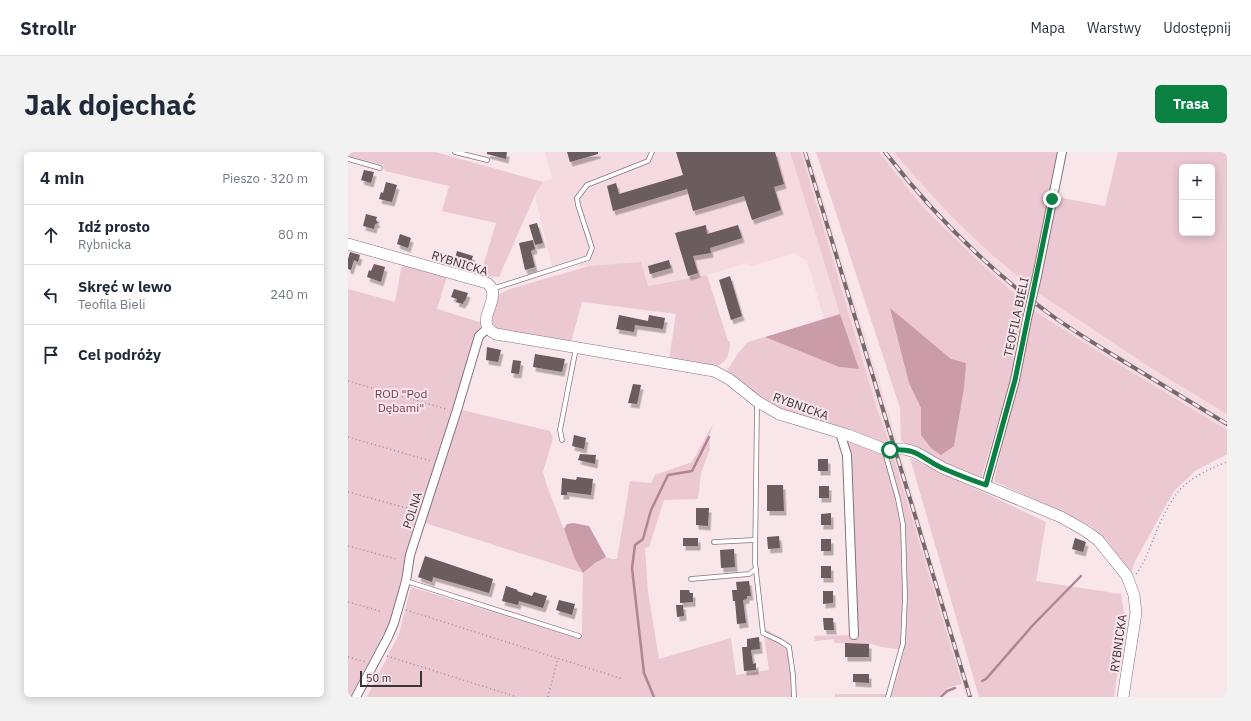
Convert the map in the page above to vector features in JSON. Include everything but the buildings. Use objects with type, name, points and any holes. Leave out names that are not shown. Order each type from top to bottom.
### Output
[{"type":"street","name":"TEOFILA BIELI","points":[[986,485],[1015,380],[1062,152]]},
{"type":"street","name":"RYBNICKA","points":[[348,244],[489,284],[492,289],[493,297],[486,320],[488,328],[492,333],[500,336],[576,347],[714,371],[729,379],[758,402],[783,415],[884,449],[910,450],[943,468],[1061,517],[1084,530],[1098,540],[1110,554],[1129,580],[1134,595],[1136,613],[1123,697]]},
{"type":"street","name":"POLNA","points":[[356,697],[391,629],[406,581],[410,555],[457,410],[479,336],[488,328]]},
{"type":"street","points":[[840,433],[847,455],[854,634]]},
{"type":"lane","points":[[455,152],[487,160]]},
{"type":"lane","points":[[492,289],[588,258],[592,248],[577,198],[587,185],[648,161],[652,152]]},
{"type":"lane","points":[[348,159],[380,168]]},
{"type":"lane","points":[[562,440],[560,430],[576,347]]},
{"type":"lane","points":[[758,402],[755,540],[756,569],[763,633],[789,647],[794,697]]},
{"type":"lane","points":[[884,449],[898,500],[903,525],[905,582],[903,643],[888,697]]},
{"type":"lane","points":[[714,542],[755,540]]},
{"type":"lane","points":[[691,579],[749,574],[756,569]]},
{"type":"lane","points":[[406,581],[578,636]]},
{"type":"path","points":[[348,381],[446,409]]},
{"type":"path","points":[[348,437],[431,461]]},
{"type":"path","points":[[1129,580],[1137,573],[1147,557],[1161,522],[1177,493],[1193,479],[1212,468],[1227,462]]},
{"type":"path","points":[[348,492],[414,510]]},
{"type":"path","points":[[348,546],[396,559]]},
{"type":"path","points":[[348,602],[380,611]]},
{"type":"path","points":[[398,608],[623,679]]},
{"type":"path","points":[[379,654],[518,697]]},
{"type":"path","points":[[348,657],[373,664]]},
{"type":"path","points":[[548,697],[558,658]]},
{"type":"shaded area","points":[[545,152],[790,152],[840,314],[824,319],[807,261],[794,253],[752,266],[746,263],[707,275],[648,286],[641,262],[600,266],[552,266],[535,195],[543,182],[552,178]]},
{"type":"shaded area","points":[[801,152],[809,152],[879,379],[973,697],[966,697],[893,455],[877,409]]},
{"type":"shaded area","points":[[879,152],[894,152],[932,195],[1004,266],[1030,286],[1026,304],[976,259],[921,205]]},
{"type":"shaded area","points":[[1038,293],[1151,368],[1227,414],[1227,430],[1034,311]]},
{"type":"shaded area","points":[[890,308],[951,359],[966,363],[964,388],[954,446],[941,455],[931,448],[921,435],[921,408],[909,383]]},
{"type":"shaded area","points":[[840,314],[859,369],[839,367],[765,337]]},
{"type":"shaded area","points":[[573,523],[589,526],[606,557],[595,563],[583,573],[575,559],[564,529],[567,524]]},
{"type":"green space","points":[[348,152],[435,152],[543,182],[535,195],[499,277],[480,276],[496,223],[442,211],[449,186],[385,171],[383,165],[348,156]]},
{"type":"green space","points":[[790,152],[801,152],[877,409],[890,445],[775,408],[726,372],[739,352],[748,342],[765,337],[839,367],[858,369]]},
{"type":"green space","points":[[816,152],[879,152],[921,205],[976,259],[1026,304],[1013,371],[981,479],[946,464],[901,441],[900,408]]},
{"type":"green space","points":[[894,152],[1057,152],[1030,286],[976,240]]},
{"type":"green space","points":[[1118,152],[1227,152],[1227,414],[1151,368],[1038,293],[1057,197],[1105,206]]},
{"type":"green space","points":[[641,262],[648,286],[707,275],[728,341],[730,341],[728,354],[725,361],[714,367],[669,360],[676,314],[582,302],[571,342],[492,329],[489,316],[495,302],[500,294],[510,289],[589,266]]},
{"type":"green space","name":"ROD \"Pod Dębami\"","points":[[402,264],[447,276],[437,309],[482,323],[416,526],[387,629],[350,697],[348,697],[348,289],[395,302]]},
{"type":"green space","points":[[1034,311],[1227,430],[1227,454],[1195,471],[1174,491],[1135,561],[1131,575],[1108,542],[1092,527],[994,481]]},
{"type":"green space","points":[[462,410],[550,431],[553,438],[543,472],[575,558],[583,573],[425,523]]},
{"type":"green space","points":[[713,424],[709,437],[710,449],[701,473],[698,499],[664,500],[649,547],[645,548],[648,592],[659,659],[731,638],[736,675],[769,670],[764,636],[765,629],[790,643],[795,697],[367,697],[399,634],[411,587],[581,639],[583,573],[595,563],[606,557],[617,559],[630,481],[651,483],[655,475],[692,462]]},
{"type":"green space","points":[[844,439],[893,455],[962,684],[947,688],[939,697],[835,697],[835,694],[892,694],[904,650],[881,647],[872,644],[834,643],[834,639],[815,641],[814,636],[854,635]]},
{"type":"green space","points":[[910,458],[1046,522],[1036,581],[1121,594],[1125,619],[1114,697],[979,697]]},
{"type":"waterway","points":[[654,697],[644,673],[632,568],[635,545],[643,539],[651,510],[668,475],[692,471],[709,437]]},
{"type":"waterway","points":[[982,681],[986,679],[1033,625],[1081,576]]},
{"type":"waterway","points":[[941,697],[947,691],[955,688]]},
{"type":"railway","points":[[805,152],[970,697]]},
{"type":"railway","points":[[885,152],[922,197],[962,239],[1005,279],[1051,315],[1079,334],[1227,424]]},
{"type":"route","points":[[890,450],[910,450],[938,466],[986,485],[1015,380],[1052,199]]}]
